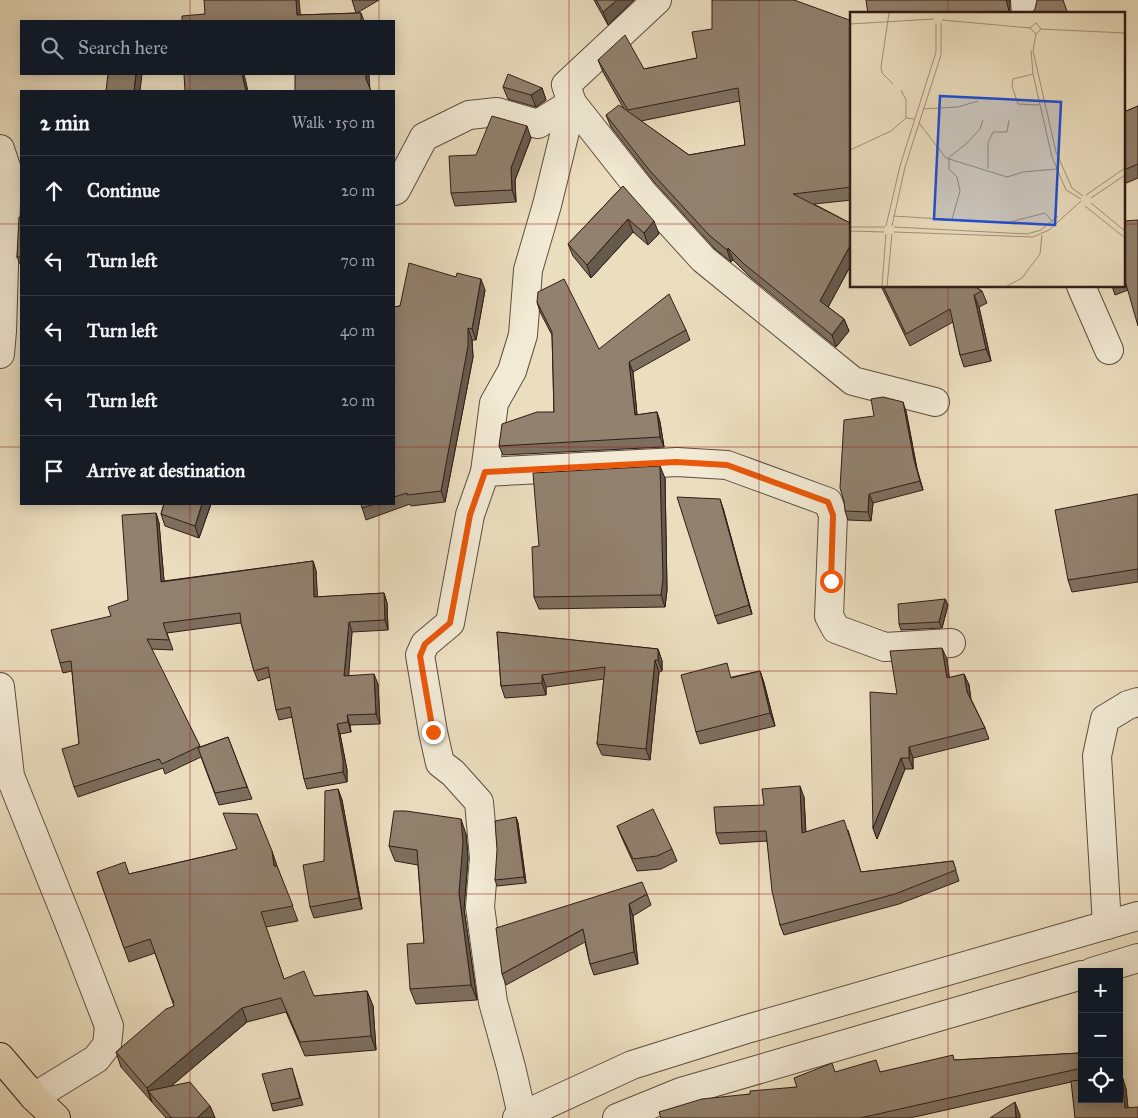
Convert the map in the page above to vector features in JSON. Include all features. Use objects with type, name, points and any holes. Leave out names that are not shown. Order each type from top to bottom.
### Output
[{"type":"main road","points":[[0,1057],[34,1097],[56,1118]]},
{"type":"street","points":[[657,0],[566,85],[572,103],[643,193],[702,259],[853,381],[935,402]]},
{"type":"street","points":[[395,190],[424,137],[469,115],[497,112],[538,124],[572,103]]},
{"type":"street","points":[[572,103],[547,205],[528,270],[522,334],[512,371],[494,402],[485,472],[470,515],[450,623],[425,644],[420,656],[440,763],[453,773],[479,802],[484,858],[480,907],[493,1002],[511,1067],[519,1117],[632,1065],[747,1029],[1138,916]]},
{"type":"street","points":[[0,354],[9,164]]},
{"type":"street","points":[[1082,288],[1109,350]]},
{"type":"street","points":[[485,472],[676,462],[727,465],[828,502],[833,515],[829,616],[836,629],[885,647],[951,643]]},
{"type":"street","points":[[0,687],[10,776],[109,1026],[107,1045],[96,1059],[34,1097]]},
{"type":"street","points":[[1107,925],[1097,756],[1105,719],[1128,705],[1138,702]]},
{"type":"street","points":[[1105,968],[1138,958]]},
{"type":"street","points":[[617,1118],[681,1092],[1078,976]]},
{"type":"building","points":[[204,0],[296,0],[297,15],[361,13],[361,20],[182,20],[182,16],[205,14]]},
{"type":"building","points":[[596,0],[617,0],[603,12]]},
{"type":"building","points":[[712,0],[794,0],[850,20],[850,187],[793,194],[850,223],[850,246],[820,301],[844,319],[832,335],[744,264],[728,248],[727,250],[709,235],[650,171],[606,115],[619,105],[689,155],[745,145],[738,88],[628,110],[598,60],[625,35],[644,69],[697,58],[692,32],[712,29]]},
{"type":"building","points":[[866,0],[1006,0],[1010,12],[868,12]]},
{"type":"building","points":[[1037,0],[1063,0],[1067,12],[1033,12]]},
{"type":"building","points":[[508,74],[542,88],[531,95],[503,87]]},
{"type":"building","points":[[108,75],[136,75],[134,90],[106,90]]},
{"type":"building","points":[[184,75],[242,75],[246,90],[185,90]]},
{"type":"building","points":[[295,75],[366,75],[371,90],[295,90]]},
{"type":"building","points":[[1138,106],[1138,164],[1126,169],[1126,111]]},
{"type":"building","points":[[492,116],[527,126],[511,168],[512,190],[451,193],[449,156],[476,155]]},
{"type":"building","points":[[623,186],[654,221],[644,233],[628,219],[587,265],[568,244]]},
{"type":"building","points":[[19,217],[20,217],[20,257],[17,257]]},
{"type":"building","points":[[1138,220],[1138,326],[1126,284],[1126,221]]},
{"type":"building","points":[[409,263],[456,277],[457,273],[481,279],[472,329],[468,328],[468,346],[441,491],[407,495],[407,493],[395,497],[395,307],[400,306]]},
{"type":"building","points":[[564,279],[599,349],[669,294],[686,330],[629,362],[635,415],[657,412],[660,437],[499,446],[502,424],[537,412],[554,412],[552,332],[537,302],[538,292]]},
{"type":"building","points":[[884,288],[977,288],[982,291],[974,295],[986,349],[960,355],[950,309],[906,334]]},
{"type":"building","points":[[883,397],[903,402],[920,481],[869,494],[868,512],[845,511],[840,488],[844,420],[874,416],[871,399]]},
{"type":"building","points":[[660,466],[663,579],[661,595],[534,597],[532,547],[539,546],[533,473]]},
{"type":"building","points":[[1138,494],[1138,569],[1068,580],[1055,510]]},
{"type":"building","points":[[677,497],[720,499],[749,605],[715,616]]},
{"type":"building","points":[[164,505],[202,505],[195,526],[161,514]]},
{"type":"building","points":[[361,505],[372,505],[362,508]]},
{"type":"building","points":[[156,513],[161,582],[313,561],[314,597],[384,593],[385,620],[349,622],[344,676],[374,674],[376,714],[347,715],[348,722],[337,724],[343,772],[304,779],[290,707],[276,710],[268,667],[254,671],[240,613],[163,623],[169,640],[147,639],[200,746],[162,764],[159,759],[74,787],[62,749],[79,744],[71,661],[60,663],[51,630],[111,616],[108,607],[128,600],[122,515]]},
{"type":"building","points":[[945,599],[939,622],[899,624],[898,604]]},
{"type":"building","points":[[497,632],[658,649],[658,660],[655,660],[646,749],[597,744],[605,667],[542,675],[542,683],[501,686]]},
{"type":"building","points":[[942,648],[947,678],[964,674],[967,692],[985,728],[909,747],[909,758],[901,758],[873,828],[870,692],[897,694],[890,651]]},
{"type":"building","points":[[727,663],[731,678],[760,671],[770,713],[696,732],[681,675]]},
{"type":"building","points":[[228,737],[247,787],[215,793],[198,748]]},
{"type":"building","points":[[800,786],[802,833],[844,820],[861,872],[953,861],[956,870],[895,894],[780,925],[772,891],[766,831],[716,833],[714,807],[764,805],[762,789]]},
{"type":"building","points":[[338,789],[359,898],[310,907],[303,865],[324,861],[325,791]]},
{"type":"building","points":[[653,809],[672,849],[657,856],[633,859],[617,826]]},
{"type":"building","points":[[394,811],[461,819],[463,842],[459,893],[471,985],[410,989],[407,944],[424,943],[417,850],[389,846]]},
{"type":"building","points":[[223,813],[257,814],[272,851],[274,866],[277,866],[293,906],[261,912],[284,979],[304,971],[314,996],[367,991],[371,1036],[300,1042],[281,998],[242,1008],[147,1088],[116,1052],[166,1009],[174,1006],[174,1002],[150,939],[124,948],[97,872],[125,862],[129,874],[237,849]]},
{"type":"building","points":[[516,817],[524,877],[495,880],[497,850],[495,821]]},
{"type":"building","points":[[642,882],[647,894],[629,904],[634,952],[590,964],[583,929],[502,974],[496,928]]},
{"type":"building","points":[[1078,1053],[1078,1069],[860,1118],[661,1118],[659,1112],[702,1099],[750,1094],[750,1091],[797,1087],[794,1078],[832,1063],[835,1072],[876,1060],[880,1072],[953,1055],[954,1060]]},
{"type":"building","points":[[292,1068],[300,1098],[271,1104],[262,1074]]},
{"type":"building","points":[[1078,1080],[1078,1103],[1123,1103],[1123,1087],[1125,1108],[1138,1107],[1138,1118],[1075,1118],[1071,1081]]},
{"type":"building","points":[[190,1082],[210,1106],[197,1118],[172,1118],[148,1091]]},
{"type":"building","points":[[1015,1102],[1016,1118],[990,1118]]},
{"type":"route","points":[[433,732],[420,656],[425,644],[450,623],[470,515],[485,472],[676,462],[727,465],[828,502],[833,515],[831,581]]}]
